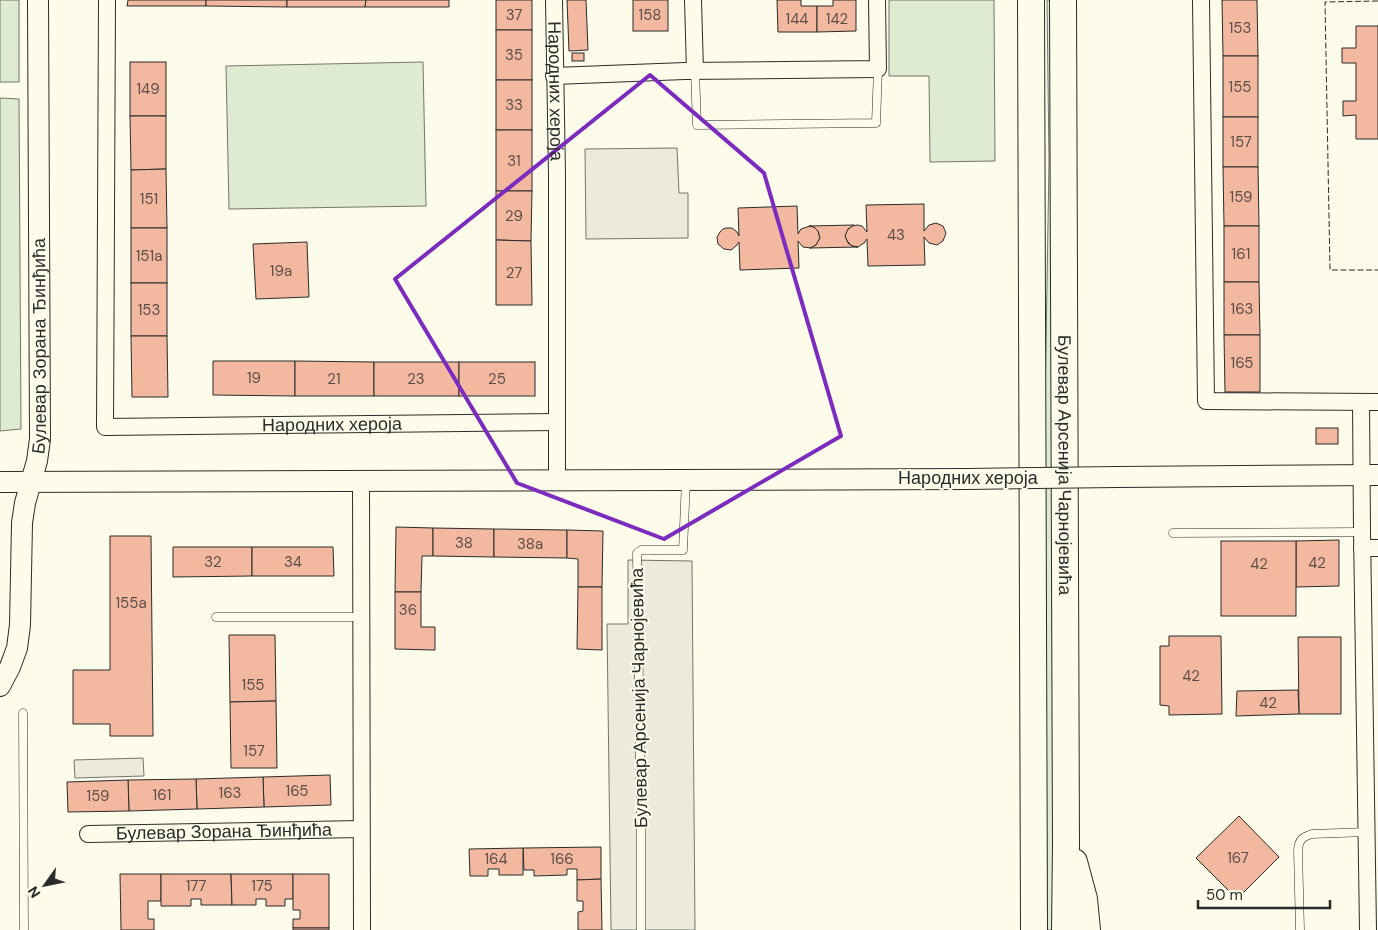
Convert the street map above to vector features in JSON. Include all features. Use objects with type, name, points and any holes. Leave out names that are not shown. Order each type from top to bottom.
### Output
[{"type":"highway","name":"Булевар Арсенија Чарнојевића","points":[[1031,0],[1034,930]]},
{"type":"highway","name":"Булевар Арсенија Чарнојевића","points":[[1063,0],[1065,930]]},
{"type":"highway","points":[[1016,930],[1022,871],[1028,852],[1035,840]]},
{"type":"highway","points":[[1066,846],[1078,874],[1084,899],[1087,930]]},
{"type":"street","name":"Булевар Зорана Ђинђића","points":[[0,686],[17,648],[20,625],[22,523],[40,439],[38,0]]},
{"type":"street","name":"Народних хероја","points":[[107,0],[106,427],[557,422]]},
{"type":"street","name":"Народних хероја","points":[[554,0],[557,175],[557,480]]},
{"type":"street","points":[[693,0],[695,71]]},
{"type":"street","points":[[554,76],[695,71],[878,69],[877,0]]},
{"type":"street","points":[[1201,0],[1206,401],[1378,402]]},
{"type":"street","points":[[1361,402],[1370,475],[1367,542],[1368,930]]},
{"type":"street","name":"Народних хероја","points":[[0,482],[968,479],[1370,475]]},
{"type":"street","points":[[361,481],[362,930]]},
{"type":"street","name":"Булевар Зорана Ђинђића","points":[[88,834],[361,829]]},
{"type":"lane","points":[[695,71],[697,125],[876,122],[878,69]]},
{"type":"lane","name":"Булевар Арсенија Чарнојевића","points":[[641,930],[637,553],[641,550],[683,550],[686,480]]},
{"type":"lane","points":[[1173,533],[1367,542]]},
{"type":"lane","points":[[216,617],[361,617]]},
{"type":"lane","points":[[23,714],[24,930]]},
{"type":"lane","points":[[1300,930],[1298,850],[1301,839],[1312,834],[1367,832]]},
{"type":"highlighted area","points":[[650,75],[764,173],[841,436],[664,539],[517,483],[395,279]]},
{"type":"green space","points":[[0,0],[19,0],[19,82],[0,82]]},
{"type":"green space","points":[[889,0],[994,0],[995,161],[930,162],[929,76],[889,76]]},
{"type":"green space","points":[[1047,0],[1060,0],[1058,930],[1047,930],[1045,408],[1049,162]]},
{"type":"green space","points":[[423,62],[426,206],[229,209],[226,66]]},
{"type":"green space","points":[[0,98],[19,99],[21,429],[0,431]]},
{"type":"shaded area","points":[[677,148],[679,193],[688,193],[688,238],[586,239],[585,149]]},
{"type":"shaded area","points":[[628,560],[692,561],[695,930],[611,930],[607,624],[628,624]]},
{"type":"shaded area","points":[[143,758],[144,776],[75,778],[74,760]]},
{"type":"building","points":[[128,0],[206,0],[206,6],[127,6]]},
{"type":"building","points":[[206,0],[287,0],[287,7],[206,6]]},
{"type":"building","points":[[287,0],[366,0],[365,7],[287,7]]},
{"type":"building","points":[[366,0],[449,0],[449,7],[365,7]]},
{"type":"building","points":[[496,0],[532,0],[532,30],[496,30]]},
{"type":"building","points":[[567,0],[586,0],[588,50],[569,51]]},
{"type":"building","points":[[633,0],[668,0],[668,31],[633,31]]},
{"type":"building","points":[[777,0],[801,0],[801,6],[817,6],[817,32],[778,32]]},
{"type":"building","points":[[833,0],[856,0],[856,31],[817,32],[817,6],[833,6]]},
{"type":"building","points":[[1222,0],[1257,0],[1258,56],[1223,56]]},
{"type":"building","points":[[1356,26],[1378,26],[1378,139],[1356,139],[1356,115],[1343,116],[1343,101],[1356,101],[1356,63],[1342,63],[1342,48],[1356,48]]},
{"type":"building","points":[[496,30],[532,30],[532,80],[496,80]]},
{"type":"building","points":[[572,53],[584,53],[584,61],[572,61]]},
{"type":"building","points":[[1223,56],[1258,56],[1258,117],[1223,117]]},
{"type":"building","points":[[130,62],[166,62],[166,116],[130,116]]},
{"type":"building","points":[[496,80],[532,80],[532,130],[496,130]]},
{"type":"building","points":[[130,116],[166,116],[166,169],[131,170]]},
{"type":"building","points":[[1223,117],[1258,117],[1258,167],[1223,167]]},
{"type":"building","points":[[496,130],[532,130],[532,191],[496,191]]},
{"type":"building","points":[[1223,167],[1258,167],[1259,226],[1224,226]]},
{"type":"building","points":[[166,169],[167,228],[131,228],[131,170]]},
{"type":"building","points":[[496,191],[532,191],[531,241],[496,240]]},
{"type":"building","points":[[924,204],[924,231],[929,225],[936,223],[943,226],[946,233],[943,241],[937,245],[929,243],[924,237],[925,265],[868,266],[867,239],[858,247],[852,246],[847,241],[846,231],[852,226],[862,226],[867,232],[866,205]]},
{"type":"building","points":[[797,206],[798,234],[801,229],[810,226],[818,231],[820,238],[816,245],[811,248],[803,247],[798,241],[799,268],[740,270],[739,242],[731,250],[724,249],[718,244],[717,237],[723,229],[732,228],[739,236],[738,208]]},
{"type":"building","points":[[854,225],[848,229],[845,236],[848,243],[858,247],[810,248],[816,245],[820,238],[818,231],[814,227],[809,226]]},
{"type":"building","points":[[1224,226],[1259,226],[1259,282],[1224,282]]},
{"type":"building","points":[[131,228],[167,228],[167,283],[131,283]]},
{"type":"building","points":[[496,240],[531,241],[532,305],[496,305]]},
{"type":"building","points":[[307,242],[309,297],[256,299],[253,244]]},
{"type":"building","points":[[1224,282],[1259,282],[1260,335],[1224,335]]},
{"type":"building","points":[[131,283],[167,283],[167,336],[131,336]]},
{"type":"building","points":[[1224,335],[1260,335],[1260,392],[1225,392]]},
{"type":"building","points":[[131,336],[167,336],[168,397],[132,397]]},
{"type":"building","points":[[213,361],[295,361],[295,396],[213,395]]},
{"type":"building","points":[[295,361],[374,362],[374,396],[295,396]]},
{"type":"building","points":[[374,362],[459,362],[459,396],[374,396]]},
{"type":"building","points":[[459,362],[535,362],[535,396],[459,396]]},
{"type":"building","points":[[1316,428],[1338,428],[1338,444],[1316,444]]},
{"type":"building","points":[[396,527],[433,528],[433,556],[422,556],[421,592],[395,592]]},
{"type":"building","points":[[433,528],[494,529],[494,557],[433,556]]},
{"type":"building","points":[[494,529],[567,530],[567,558],[494,557]]},
{"type":"building","points":[[567,530],[603,531],[602,587],[578,587],[578,559],[567,558]]},
{"type":"building","points":[[110,536],[151,536],[153,736],[110,736],[110,724],[73,724],[73,670],[110,670]]},
{"type":"building","points":[[1339,540],[1339,586],[1296,587],[1296,541]]},
{"type":"building","points":[[1221,541],[1296,541],[1296,616],[1221,616]]},
{"type":"building","points":[[173,547],[252,547],[252,576],[173,577]]},
{"type":"building","points":[[252,547],[333,547],[334,576],[252,576]]},
{"type":"building","points":[[578,587],[602,587],[602,650],[577,649]]},
{"type":"building","points":[[395,592],[421,592],[421,627],[435,627],[435,650],[395,649]]},
{"type":"building","points":[[229,635],[275,635],[276,701],[230,702]]},
{"type":"building","points":[[1169,636],[1221,636],[1222,714],[1169,715],[1169,706],[1160,705],[1160,646],[1169,646]]},
{"type":"building","points":[[1298,637],[1341,637],[1341,714],[1299,714]]},
{"type":"building","points":[[1298,690],[1299,714],[1236,716],[1237,691]]},
{"type":"building","points":[[276,701],[277,768],[231,768],[230,702]]},
{"type":"building","points":[[330,775],[331,805],[264,807],[263,777]]},
{"type":"building","points":[[263,777],[264,807],[197,809],[196,779]]},
{"type":"building","points":[[196,779],[197,809],[129,811],[128,780]]},
{"type":"building","points":[[128,780],[129,811],[68,812],[67,782]]},
{"type":"building","points":[[1239,816],[1279,857],[1237,899],[1196,858]]},
{"type":"building","points":[[601,847],[601,879],[577,880],[577,869],[567,869],[567,875],[534,876],[534,870],[524,870],[523,848]]},
{"type":"building","points":[[523,848],[523,875],[499,875],[499,869],[488,869],[488,876],[470,876],[469,849]]},
{"type":"building","points":[[120,874],[161,874],[161,901],[148,901],[148,919],[154,919],[154,930],[121,930]]},
{"type":"building","points":[[161,874],[231,874],[232,905],[201,905],[201,899],[191,899],[191,906],[161,906]]},
{"type":"building","points":[[231,874],[293,874],[293,899],[285,899],[285,906],[266,906],[266,899],[256,899],[256,905],[232,905]]},
{"type":"building","points":[[293,874],[329,874],[329,928],[293,928],[293,919],[300,919],[300,910],[293,910]]},
{"type":"building","points":[[601,879],[602,930],[578,930],[578,912],[583,911],[583,901],[577,901],[577,880]]},
{"type":"building","points":[[293,928],[329,928],[329,930],[293,930]]},
{"type":"fence","points":[[1378,1],[1325,2],[1330,270],[1378,270]]}]
